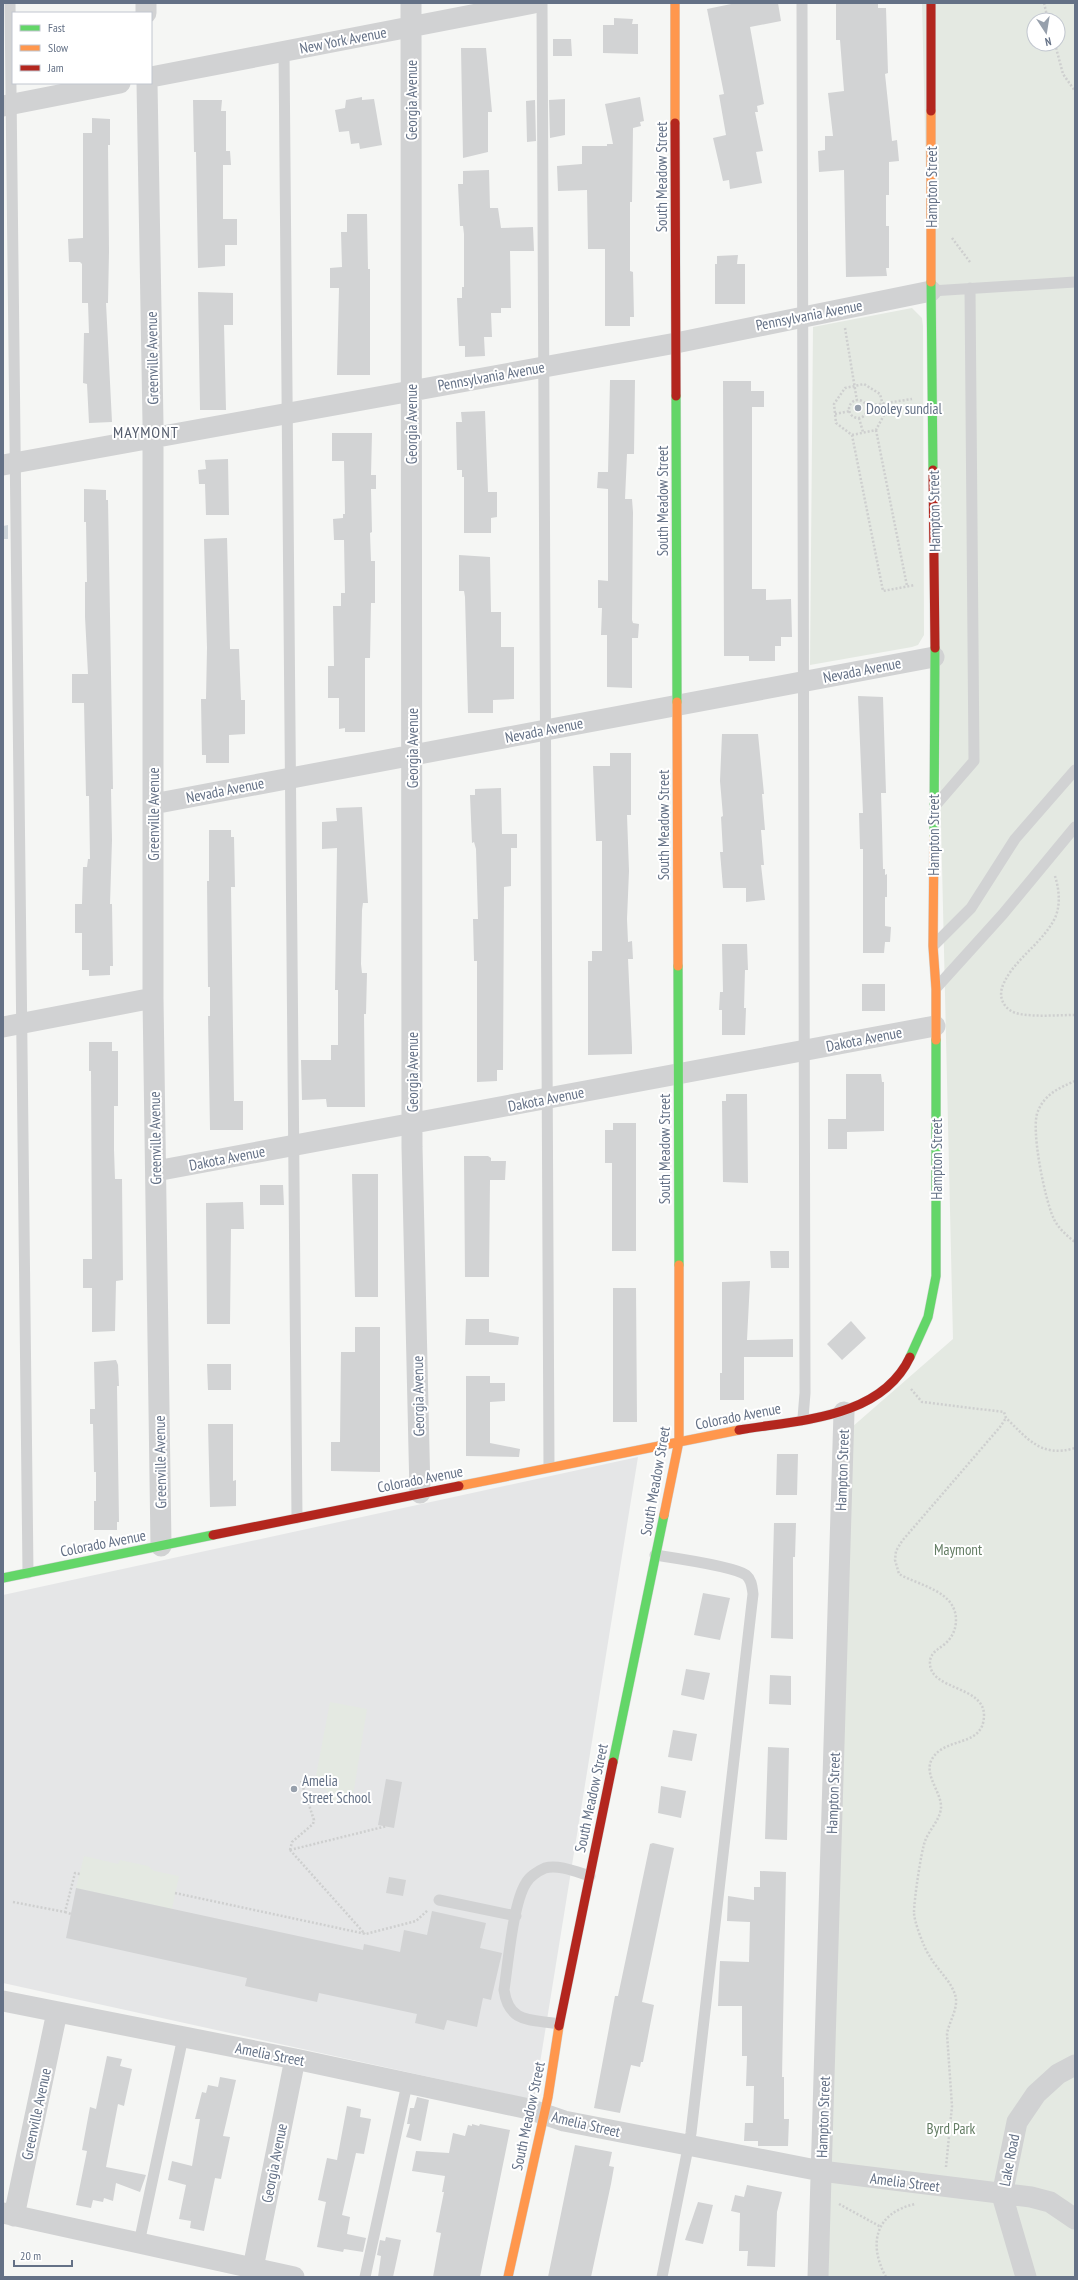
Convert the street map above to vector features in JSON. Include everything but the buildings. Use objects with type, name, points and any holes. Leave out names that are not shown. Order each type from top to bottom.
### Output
[{"type":"street","name":"Georgia Avenue","points":[[411,3],[412,1124],[420,1493]]},
{"type":"street","name":"New York Avenue","points":[[152,77],[534,3]]},
{"type":"street","name":"South Meadow Street","points":[[508,2277],[544,2114],[559,2024],[679,1441],[675,3]]},
{"type":"street","name":"Hampton Street","points":[[818,2277],[844,1412],[870,1399],[894,1379],[907,1362],[928,1317],[936,1276],[936,989],[933,946],[934,657],[931,291],[932,3]]},
{"type":"street","points":[[7,105],[115,84]]},
{"type":"street","name":"Greenville Avenue","points":[[147,84],[153,439],[153,998],[161,1546]]},
{"type":"street","name":"Pennsylvania Avenue","points":[[9,463],[153,439],[411,390],[676,343],[931,291]]},
{"type":"street","name":"Nevada Avenue","points":[[153,804],[934,657]]},
{"type":"street","points":[[12,1025],[153,998]]},
{"type":"street","name":"Dakota Avenue","points":[[156,1171],[936,1026]]},
{"type":"street","name":"Colorado Avenue","points":[[3,1578],[679,1441],[844,1412]]},
{"type":"street","name":"Amelia Street","points":[[3,2001],[295,2059],[529,2109],[564,2121],[821,2171],[1031,2197],[1050,2202],[1075,2219]]},
{"type":"street","name":"Greenville Avenue","points":[[9,2214],[57,2012]]},
{"type":"street","name":"Georgia Avenue","points":[[253,2268],[295,2059]]},
{"type":"street","name":"Lake Road","points":[[1026,2277],[1002,2194],[1017,2122],[1036,2094],[1058,2074],[1075,2065]]},
{"type":"street","points":[[9,2214],[294,2277]]},
{"type":"lane","points":[[10,3],[7,105],[12,1025],[28,1573]]},
{"type":"lane","points":[[542,3],[549,1467]]},
{"type":"lane","points":[[802,3],[803,1051],[805,1385],[803,1418]]},
{"type":"lane","points":[[284,52],[297,1518]]},
{"type":"lane","points":[[931,291],[1075,282]]},
{"type":"lane","points":[[933,808],[974,761],[970,288]]},
{"type":"lane","points":[[933,946],[971,908],[1015,839],[1075,770]]},
{"type":"lane","points":[[936,989],[1050,858],[1075,827]]},
{"type":"lane","points":[[656,1555],[732,1570],[746,1575],[752,1582],[752,1602],[688,2145],[662,2277]]},
{"type":"lane","points":[[559,2024],[518,2017],[509,2011],[505,2002],[504,1990],[516,1916],[521,1893],[526,1882],[536,1873],[546,1868],[559,1868],[590,1876]]},
{"type":"lane","points":[[439,1900],[516,1916]]},
{"type":"lane","points":[[139,2243],[183,2037]]},
{"type":"lane","points":[[365,2277],[407,2084]]},
{"type":"path","points":[[1057,52],[1063,74],[1075,91]]},
{"type":"path","points":[[952,238],[970,262]]},
{"type":"path","points":[[844,326],[858,400]]},
{"type":"path","points":[[864,384],[880,394],[885,413],[876,430],[907,586],[884,591],[852,435],[836,423],[834,404],[845,388],[855,386],[864,384]]},
{"type":"path","points":[[867,406],[932,396]]},
{"type":"path","points":[[858,400],[864,402],[867,406],[866,414],[860,418]]},
{"type":"path","points":[[850,411],[852,404],[858,400]]},
{"type":"path","points":[[835,414],[850,411]]},
{"type":"path","points":[[850,411],[855,417],[860,418]]},
{"type":"path","points":[[860,418],[863,432]]},
{"type":"path","points":[[852,435],[876,430]]},
{"type":"path","points":[[1050,858],[1058,891],[1058,907],[1055,917],[1045,933],[1009,974],[1002,986],[1002,1000],[1012,1012],[1020,1014],[1075,1015]]},
{"type":"path","points":[[1075,1081],[1049,1095],[1037,1113],[1036,1121],[1040,1165],[1049,1206],[1058,1226],[1075,1242]]},
{"type":"path","points":[[908,1386],[922,1402],[1004,1412],[1006,1418],[1042,1449],[1054,1452],[1075,1448]]},
{"type":"path","points":[[946,2168],[952,2106],[947,2034],[948,2025],[954,2014],[956,1997],[928,1955],[914,1914],[925,1841],[941,1808],[939,1795],[930,1775],[932,1759],[940,1750],[976,1735],[982,1726],[984,1715],[982,1706],[976,1699],[933,1674],[930,1665],[931,1657],[953,1634],[956,1624],[956,1613],[953,1604],[946,1596],[899,1574],[895,1566],[895,1560],[896,1551],[910,1530],[1000,1427],[1006,1418]]},
{"type":"path","points":[[290,1850],[292,1842],[313,1824],[314,1820],[301,1781]]},
{"type":"path","points":[[290,1850],[388,1826]]},
{"type":"path","points":[[290,1850],[366,1934]]},
{"type":"path","points":[[65,1912],[75,1873],[80,1874]]},
{"type":"path","points":[[175,1893],[366,1934],[416,1921],[439,1900]]},
{"type":"path","points":[[13,1902],[71,1914]]},
{"type":"path","points":[[833,2200],[881,2227]]},
{"type":"path","points":[[886,2277],[877,2255],[877,2243],[884,2219],[893,2212],[919,2203]]},
{"type":"shaded area","points":[[8,525],[8,539],[3,539],[3,526]]},
{"type":"shaded area","name":"Amelia Street School","points":[[638,1457],[534,2100],[3,1983],[3,1595]]},
{"type":"green space","name":"Maymont","points":[[922,3],[1075,3],[1075,2277],[828,2277],[844,1434],[953,1339]]},
{"type":"green space","points":[[912,308],[922,318],[923,326],[924,635],[918,645],[912,647],[810,665],[813,327]]},
{"type":"green space","points":[[330,1702],[367,1709],[352,1802],[345,1803],[332,1800],[326,1796],[328,1791],[319,1787],[315,1781]]},
{"type":"green space","points":[[84,1856],[118,1864],[120,1860],[148,1866],[154,1871],[179,1876],[172,1909],[76,1888]]},
{"type":"traffic: fast","points":[[931,282],[933,470]]},
{"type":"traffic: fast","points":[[676,396],[677,702]]},
{"type":"traffic: fast","points":[[934,837],[935,648]]},
{"type":"traffic: fast","points":[[678,966],[679,1265]]},
{"type":"traffic: fast","points":[[910,1357],[928,1317],[936,1276],[936,1040]]},
{"type":"traffic: fast","points":[[613,1762],[664,1515]]},
{"type":"traffic: fast","points":[[3,1578],[213,1535]]},
{"type":"traffic: slow","points":[[675,3],[675,123]]},
{"type":"traffic: slow","points":[[931,111],[931,282]]},
{"type":"traffic: slow","points":[[677,702],[678,966]]},
{"type":"traffic: slow","points":[[934,837],[933,946],[936,989],[936,1040]]},
{"type":"traffic: slow","points":[[664,1515],[679,1441],[679,1265]]},
{"type":"traffic: slow","points":[[459,1486],[739,1430]]},
{"type":"traffic: slow","points":[[508,2277],[548,2097],[559,2026]]},
{"type":"traffic: jam","points":[[931,3],[931,111]]},
{"type":"traffic: jam","points":[[675,123],[676,396]]},
{"type":"traffic: jam","points":[[933,470],[935,648]]},
{"type":"traffic: jam","points":[[739,1430],[811,1419],[836,1413],[859,1405],[879,1393],[897,1378],[910,1357]]},
{"type":"traffic: jam","points":[[213,1535],[459,1486]]},
{"type":"traffic: jam","points":[[559,2026],[613,1762]]},
{"type":"place","name":"Dooley sundial","points":[[858,408]]},
{"type":"place","name":"Amelia Street School","points":[[294,1789]]},
{"type":"district","name":"MAYMONT","points":[[146,432]]},
{"type":"park label","name":"Byrd Park","points":[[951,2128]]}]
